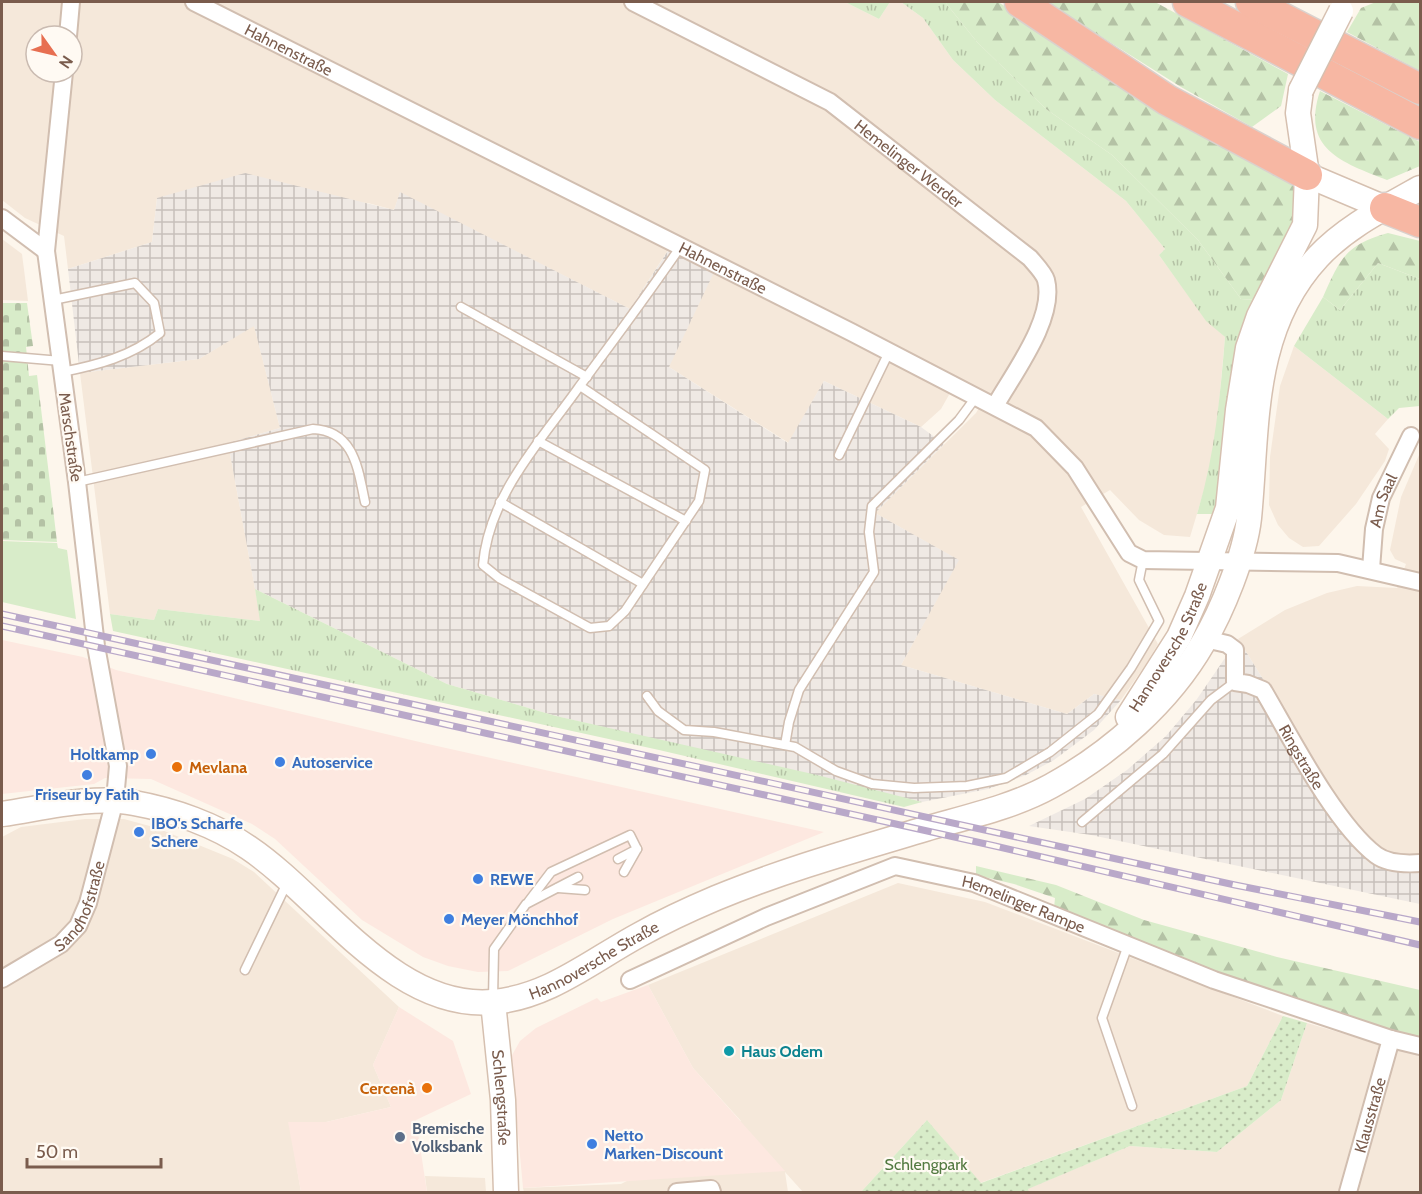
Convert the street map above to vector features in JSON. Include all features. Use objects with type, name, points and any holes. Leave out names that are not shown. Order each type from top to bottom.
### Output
[{"type":"highway","points":[[1020,2],[1167,100],[1306,174]]},
{"type":"highway","points":[[1188,2],[1420,124]]},
{"type":"highway","points":[[1251,2],[1420,89]]},
{"type":"highway","points":[[1385,208],[1420,222]]},
{"type":"main road","points":[[1210,559],[1228,508],[1238,410],[1248,348],[1259,316],[1305,225],[1306,174],[1298,113],[1301,90],[1346,6]]},
{"type":"main road","points":[[1306,174],[1385,208]]},
{"type":"main road","points":[[1238,560],[1249,522],[1256,413],[1265,351],[1287,301],[1319,256],[1352,227],[1420,188]]},
{"type":"main road","name":"Hannoversche Straße","points":[[1102,753],[1141,699],[1179,637],[1210,559]]},
{"type":"main road","name":"Hannoversche Straße","points":[[2,814],[115,800],[159,808],[200,822],[251,849],[383,966],[420,986],[456,1000],[493,1002],[553,986],[640,934],[717,897],[826,859],[990,811],[1049,787],[1102,753],[1152,710],[1185,671],[1205,639],[1238,560]]},
{"type":"main road","name":"Schlengstraße","points":[[493,1002],[503,1100],[506,1192]]},
{"type":"street","points":[[69,24],[71,2]]},
{"type":"street","name":"Hahnenstraße","points":[[194,2],[889,351],[1036,428],[1075,468],[1129,553],[1143,560]]},
{"type":"street","name":"Hemelinger Werder","points":[[633,2],[830,102],[1029,258],[1046,279],[1048,302],[1041,323],[995,406]]},
{"type":"street","name":"Marschstraße","points":[[63,84],[46,251],[78,482],[96,646],[118,766],[115,800]]},
{"type":"street","points":[[2,218],[46,251]]},
{"type":"street","name":"Am Saal","points":[[1371,569],[1374,529],[1381,498],[1412,436]]},
{"type":"street","points":[[1143,560],[1210,559]]},
{"type":"street","name":"Hannoversche Straße","points":[[1210,559],[1338,563],[1420,582]]},
{"type":"street","points":[[1205,639],[1227,644],[1234,650],[1235,682]]},
{"type":"street","name":"Ringstraße","points":[[1235,682],[1263,690],[1336,810],[1377,857],[1404,865],[1420,863]]},
{"type":"street","name":"Sandhofstraße","points":[[2,979],[61,944],[78,926],[88,903],[115,800]]},
{"type":"street","name":"Hemelinger Rampe","points":[[630,980],[766,917],[895,866],[975,883],[1214,980],[1391,1039],[1420,1046]]},
{"type":"street","name":"Klausstraße","points":[[1348,1192],[1391,1039]]},
{"type":"street","points":[[677,1192],[711,1189],[712,1192]]},
{"type":"lane","points":[[580,386],[705,470],[699,501],[625,611],[609,626],[590,628],[499,578],[483,565],[484,549],[500,502],[538,441],[681,246]]},
{"type":"lane","points":[[2,356],[62,366],[90,366],[140,349],[160,333],[154,303],[135,283],[52,300]]},
{"type":"lane","points":[[461,307],[587,377]]},
{"type":"lane","points":[[839,455],[889,351]]},
{"type":"lane","points":[[785,745],[799,690],[874,572],[868,532],[872,506],[959,420],[976,397]]},
{"type":"lane","points":[[78,482],[313,429],[322,429],[331,432],[353,452],[365,502]]},
{"type":"lane","points":[[538,441],[686,521]]},
{"type":"lane","points":[[500,502],[643,585]]},
{"type":"lane","points":[[647,696],[658,711],[684,730],[714,732],[795,747],[836,771],[872,784],[914,788],[967,786],[1006,778],[1050,752],[1098,714],[1131,669],[1159,621],[1139,580],[1143,560]]},
{"type":"lane","points":[[1082,822],[1163,754],[1211,700],[1235,682]]},
{"type":"lane","points":[[493,1002],[494,949],[551,872],[630,835],[637,849]]},
{"type":"lane","points":[[618,859],[637,849]]},
{"type":"lane","points":[[624,872],[637,849]]},
{"type":"lane","points":[[526,904],[578,877]]},
{"type":"lane","points":[[245,970],[288,880]]},
{"type":"lane","points":[[558,888],[585,890]]},
{"type":"lane","points":[[1128,945],[1102,1018],[1132,1106]]},
{"type":"shaded area","points":[[2,2],[845,2],[879,19],[890,2],[901,2],[923,18],[953,60],[995,100],[1126,201],[1165,249],[1159,255],[1206,320],[1225,337],[1217,425],[1208,477],[1190,537],[1164,535],[1139,520],[1110,490],[1081,507],[1158,644],[1121,700],[1094,694],[1067,714],[901,665],[958,560],[875,513],[976,413],[983,401],[954,386],[941,409],[921,427],[824,381],[789,443],[669,367],[672,244],[630,309],[400,193],[394,210],[368,203],[180,193],[157,198],[152,242],[68,269],[64,236],[25,218],[2,200]]},
{"type":"shaded area","points":[[245,173],[394,210],[400,192],[630,309],[673,243],[717,266],[669,367],[788,443],[824,381],[921,427],[944,444],[875,513],[959,560],[901,665],[1067,714],[1094,694],[1121,700],[1094,730],[1054,760],[1026,775],[988,789],[922,802],[556,716],[447,684],[255,589],[228,443],[280,428],[254,326],[199,359],[80,373],[68,269],[152,242],[157,198]]},
{"type":"shaded area","points":[[2,239],[22,254],[28,301],[2,300]]},
{"type":"shaded area","points":[[254,325],[280,428],[228,443],[261,621],[158,609],[154,620],[110,614],[80,373],[199,359]]},
{"type":"shaded area","points":[[1294,346],[1388,419],[1375,434],[1389,449],[1385,461],[1356,504],[1319,546],[1303,547],[1289,538],[1278,525],[1269,505],[1270,457],[1280,386]]},
{"type":"shaded area","points":[[1419,455],[1420,859],[1418,859],[1383,850],[1366,836],[1343,807],[1238,639],[1285,610],[1327,593],[1357,586],[1397,588],[1406,564],[1395,559],[1390,550],[1401,497]]},
{"type":"shaded area","points":[[1238,639],[1343,807],[1366,836],[1383,850],[1420,859],[1420,904],[1091,835],[1029,826],[1085,799],[1127,770],[1166,736],[1197,699]]},
{"type":"shaded area","points":[[2,640],[83,657],[116,670],[428,744],[824,832],[613,919],[508,971],[478,972],[448,966],[423,957],[362,920],[275,839],[252,824],[151,779],[105,778],[94,784],[2,794]]},
{"type":"shaded area","points":[[85,819],[124,819],[157,828],[233,859],[254,872],[399,1007],[373,1065],[391,1107],[326,1122],[289,1122],[301,1192],[2,1192],[2,837],[21,827]]},
{"type":"shaded area","points":[[898,883],[985,902],[1283,1016],[1247,1086],[980,1183],[927,1120],[861,1192],[803,1192],[785,1172],[788,1192],[524,1192],[523,1188],[621,1184],[741,1121],[693,1068],[648,985]]},
{"type":"shaded area","points":[[648,985],[693,1068],[785,1171],[523,1188],[511,1057],[520,1041],[536,1028],[597,998],[601,1002]]},
{"type":"shaded area","points":[[399,1007],[453,1041],[471,1094],[416,1120],[427,1192],[301,1192],[288,1122],[326,1122],[391,1107],[373,1065]]},
{"type":"shaded area","points":[[1307,1023],[1420,1056],[1420,1192],[1029,1192],[1027,1189],[1130,1146],[1217,1152],[1281,1100]]},
{"type":"shaded area","points":[[425,1176],[485,1178],[486,1192],[427,1192]]},
{"type":"green space","points":[[845,2],[890,2],[879,19]]},
{"type":"green space","points":[[901,2],[945,2],[977,42],[1046,109],[1112,155],[1198,240],[1241,299],[1256,300],[1218,514],[1197,514],[1219,404],[1225,337],[1206,321],[1159,255],[1165,249],[1126,201],[995,100],[953,60],[923,18]]},
{"type":"green space","points":[[945,2],[998,2],[1294,183],[1297,220],[1256,300],[1241,299],[1198,240],[1112,155],[1046,109],[977,42]]},
{"type":"green space","points":[[1046,2],[1155,2],[1288,74],[1281,106],[1252,127],[1181,87]]},
{"type":"green space","points":[[1376,2],[1420,2],[1420,71],[1347,32],[1361,8]]},
{"type":"green space","points":[[1320,91],[1420,142],[1420,166],[1387,180],[1354,167],[1329,150],[1321,140],[1316,127]]},
{"type":"green space","points":[[1388,233],[1420,241],[1420,279],[1378,263],[1340,310],[1323,297],[1334,273],[1346,255],[1362,243]]},
{"type":"green space","points":[[1378,263],[1420,279],[1420,406],[1399,408],[1388,419],[1294,346],[1323,297],[1340,310]]},
{"type":"green space","points":[[2,303],[27,303],[33,346],[26,347],[29,376],[37,375],[57,542],[2,540]]},
{"type":"green space","points":[[2,541],[57,543],[58,548],[67,550],[76,619],[2,602]]},
{"type":"green space","points":[[255,589],[447,684],[556,716],[817,775],[922,802],[904,807],[659,750],[113,631],[110,614],[154,620],[158,609],[260,621]]},
{"type":"green space","points":[[976,866],[1056,885],[1144,920],[1277,957],[1420,990],[1420,1038],[1393,1032],[1225,977],[1054,908],[1055,898],[1014,884],[976,875]]},
{"type":"green space","name":"Schlengpark","points":[[1283,1016],[1307,1023],[1281,1100],[1217,1152],[1130,1146],[1028,1189],[1029,1192],[861,1192],[927,1120],[981,1183],[1247,1086]]},
{"type":"railway","points":[[2,614],[1235,885],[1420,922]]},
{"type":"railway","points":[[2,626],[995,846],[1420,945]]},
{"type":"place","name":"Holtkamp","points":[[151,754]]},
{"type":"place","name":"Autoservice","points":[[280,762]]},
{"type":"place","name":"Mevlana","points":[[177,767]]},
{"type":"place","name":"Friseur by Fatih","points":[[87,775]]},
{"type":"place","name":"IBO's Scharfe Schere","points":[[139,832]]},
{"type":"place","name":"REWE","points":[[478,879]]},
{"type":"place","name":"Meyer Mönchhof","points":[[449,919]]},
{"type":"place","name":"Haus Odem","points":[[729,1051]]},
{"type":"place","name":"Cercenà","points":[[427,1088]]},
{"type":"place","name":"Bremische Volksbank","points":[[400,1137]]},
{"type":"place","name":"Netto Marken-Discount","points":[[592,1144]]}]
